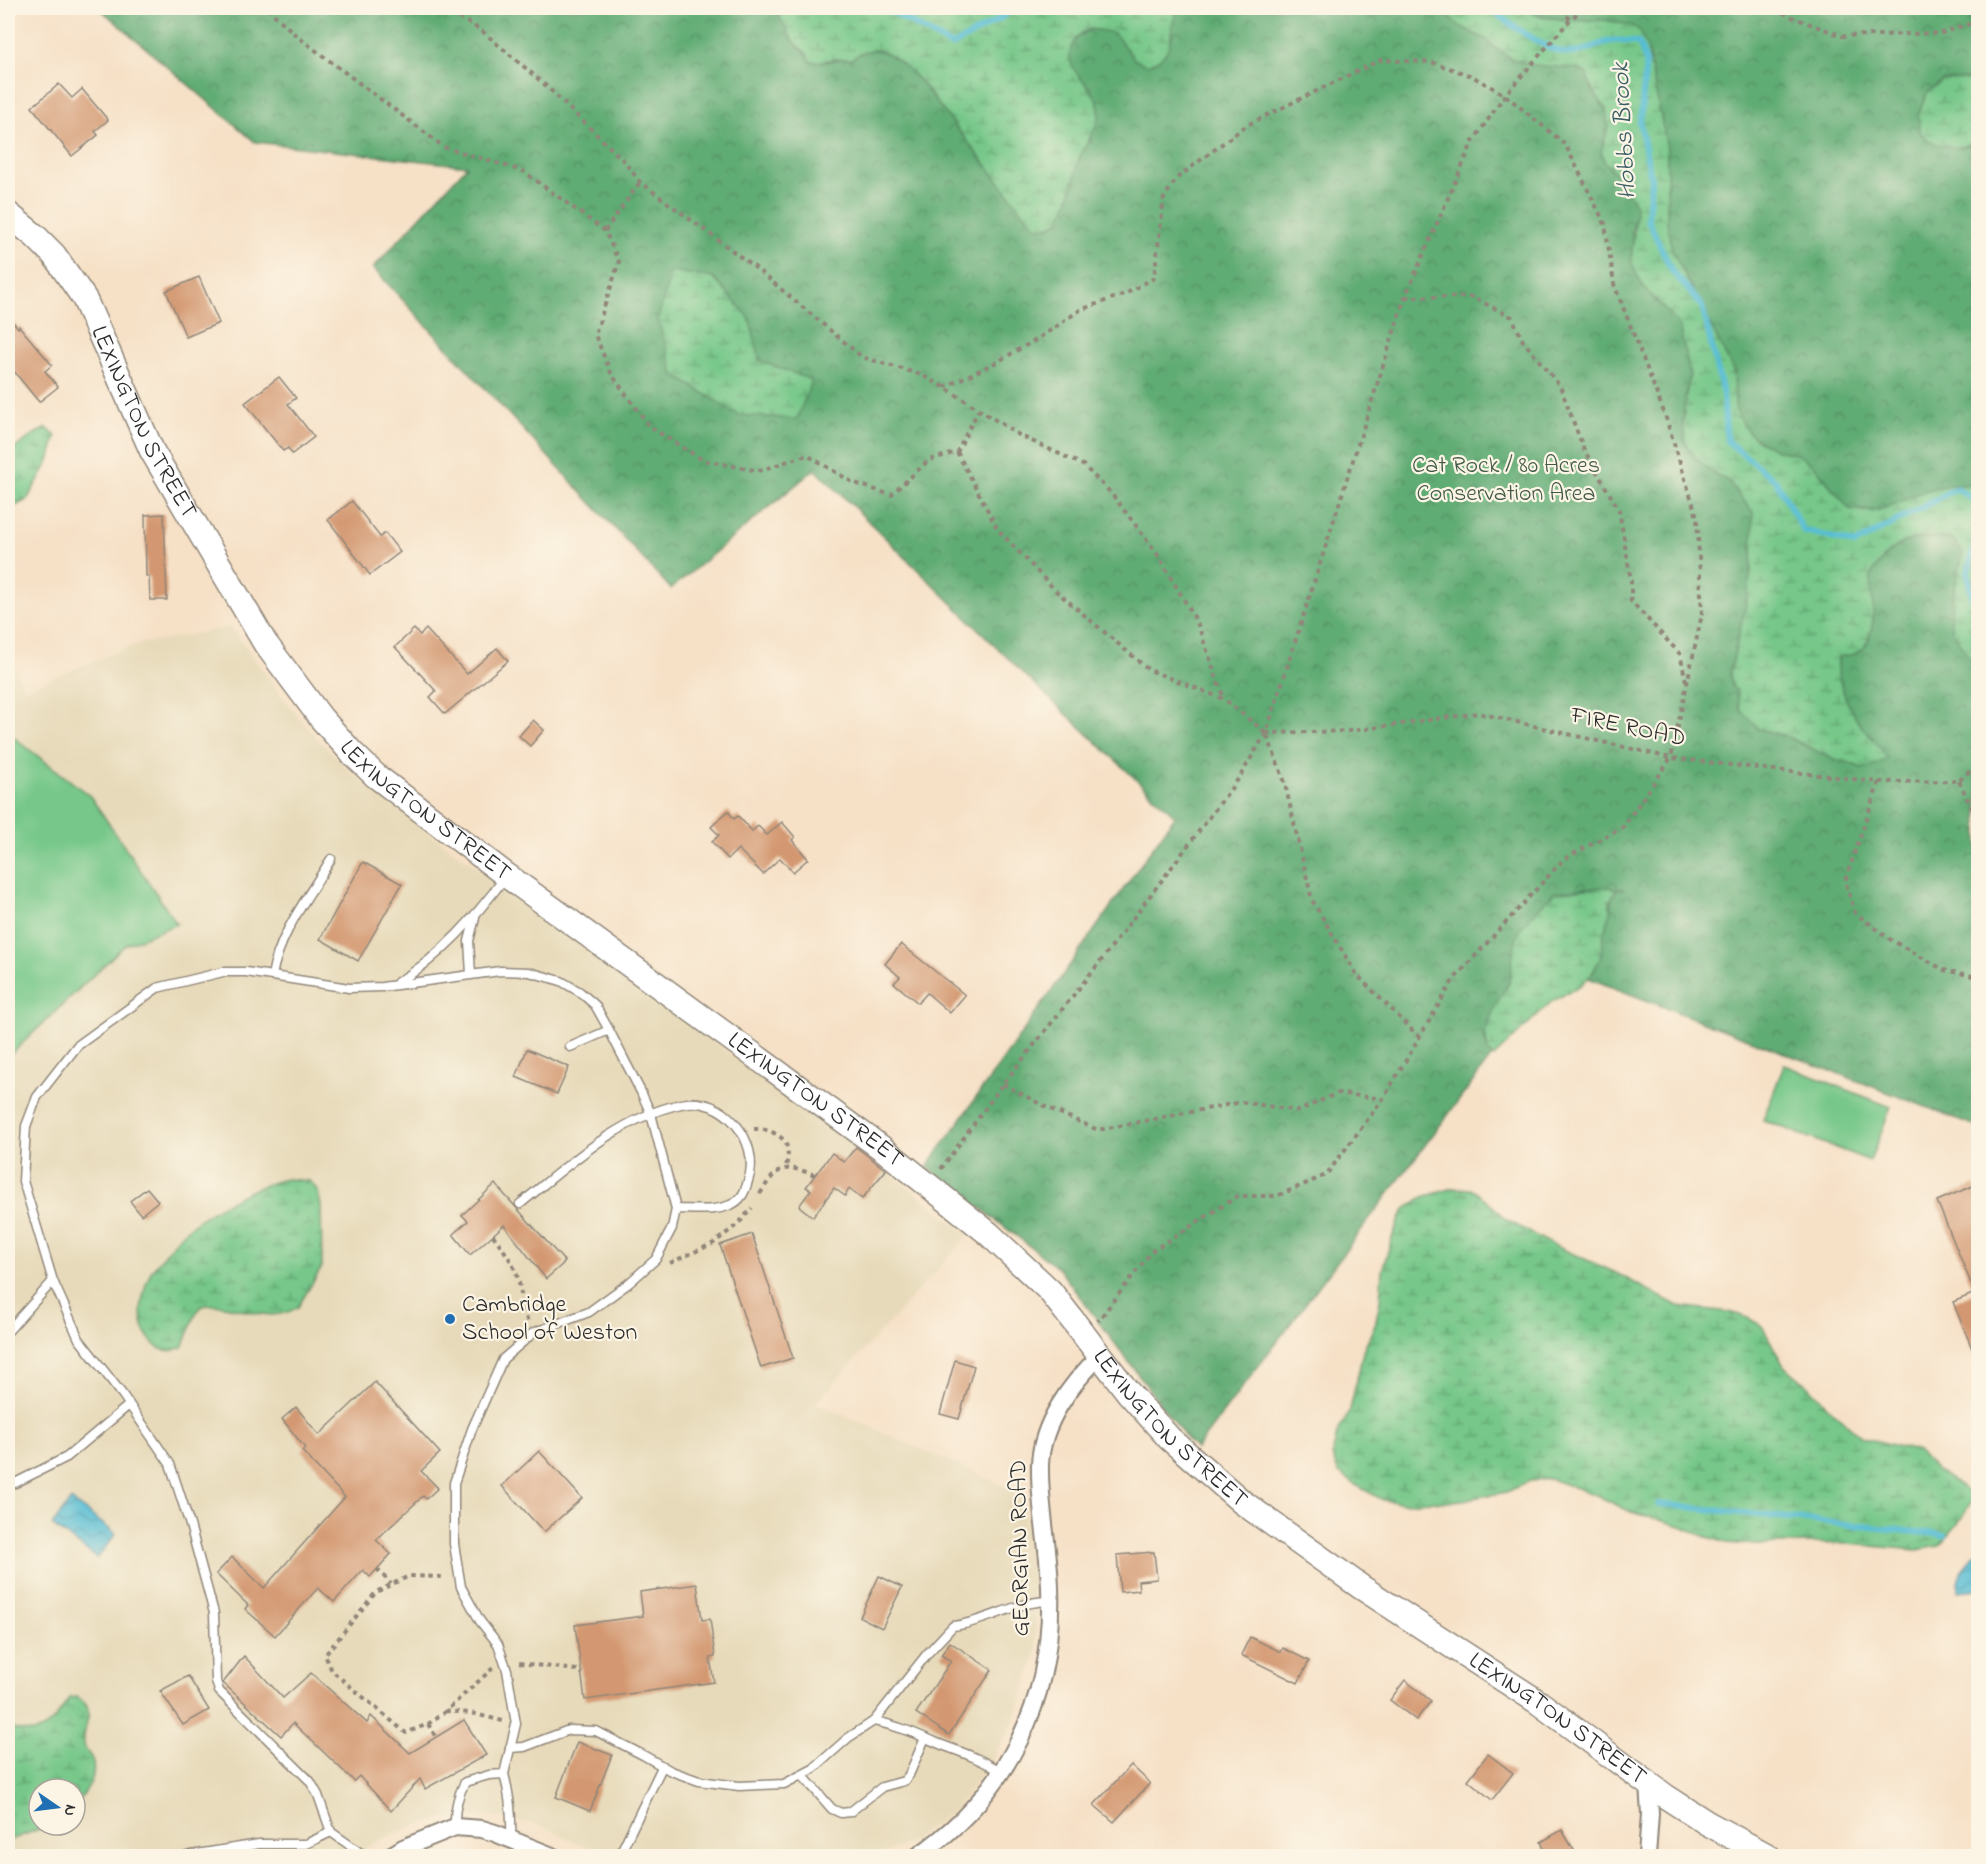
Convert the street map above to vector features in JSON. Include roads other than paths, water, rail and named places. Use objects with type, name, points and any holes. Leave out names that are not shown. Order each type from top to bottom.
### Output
[{"type":"street","name":"LEXINGTON STREET","points":[[8,213],[54,255],[84,298],[152,451],[255,627],[278,661],[338,737],[376,776],[506,875],[883,1149],[928,1185],[1028,1269],[1059,1302],[1093,1347],[1169,1438],[1242,1502],[1352,1581],[1538,1702],[1692,1814],[1766,1856]]},
{"type":"street","name":"GEORGIAN ROAD","points":[[918,1857],[958,1825],[982,1799],[1002,1772],[1024,1732],[1038,1693],[1046,1654],[1050,1600],[1040,1485],[1041,1453],[1060,1405],[1076,1382],[1093,1347]]},
{"type":"street","points":[[1647,1857],[1650,1814],[1648,1784]]},
{"type":"street","points":[[390,1857],[403,1848],[455,1827],[482,1829],[552,1857]]},
{"type":"lane","points":[[272,976],[278,952],[286,934],[331,859]]},
{"type":"lane","points":[[392,985],[422,965],[478,912],[506,875]]},
{"type":"lane","points":[[471,974],[470,933],[478,912]]},
{"type":"lane","points":[[365,1857],[331,1833],[318,1795],[310,1781],[219,1691],[216,1681],[214,1613],[190,1525],[170,1464],[79,1339],[53,1281],[23,1181],[26,1126],[37,1097],[77,1046],[157,988],[211,974],[231,972],[272,976],[349,988],[392,985],[471,974],[519,971],[540,974],[561,981],[595,1005],[651,1114],[675,1209],[672,1228],[656,1259],[629,1283],[589,1312],[533,1333],[503,1359],[472,1429],[454,1483],[454,1544],[461,1587],[480,1621],[498,1644],[507,1670],[516,1724],[504,1774],[512,1817],[511,1839]]},
{"type":"lane","points":[[570,1047],[609,1030]]},
{"type":"lane","points":[[520,1204],[611,1133],[651,1114],[683,1103],[700,1104],[717,1110],[731,1120],[745,1135],[751,1149],[751,1174],[740,1200],[728,1206],[713,1209],[675,1209]]},
{"type":"lane","points":[[8,1332],[53,1281]]},
{"type":"lane","points":[[8,1482],[15,1484],[67,1456],[129,1405]]},
{"type":"lane","points":[[510,1748],[524,1747],[570,1730],[596,1731],[662,1767],[699,1781],[720,1785],[784,1784],[803,1776],[848,1738],[874,1721],[927,1654],[953,1626],[970,1624],[1025,1603],[1050,1600]]},
{"type":"lane","points":[[874,1721],[904,1728],[970,1754],[1002,1772]]},
{"type":"lane","points":[[803,1776],[829,1807],[845,1813],[853,1810],[882,1787],[901,1783],[906,1779],[925,1738]]},
{"type":"lane","points":[[619,1857],[662,1767]]},
{"type":"lane","points":[[455,1827],[454,1815],[465,1782],[489,1775],[504,1774]]},
{"type":"lane","points":[[185,1857],[259,1844],[306,1844],[331,1833]]},
{"type":"water","points":[[71,1500],[116,1534],[97,1558],[52,1525]]},
{"type":"water","points":[[1978,1553],[1978,1589],[1958,1591],[1960,1575]]},
{"type":"waterway","name":"Hobbs Brook","points":[[885,8],[952,46],[1004,16],[1012,8]]},
{"type":"waterway","name":"Hobbs Brook","points":[[1491,8],[1527,35],[1566,53],[1578,52],[1614,40],[1639,43],[1646,62],[1640,123],[1651,179],[1648,220],[1672,271],[1702,306],[1723,394],[1727,441],[1776,481],[1803,530],[1855,544],[1957,488],[1978,503]]},
{"type":"waterway","name":"Hobbs Brook","points":[[1978,529],[1968,573],[1975,616],[1978,621]]},
{"type":"waterway","points":[[1659,1504],[1945,1535]]},
{"type":"place","name":"Cambridge School of Weston","points":[[450,1319]]},
{"type":"park label","name":"Cat Rock / 80 Acres Conservation Area","points":[[1506,480]]}]
